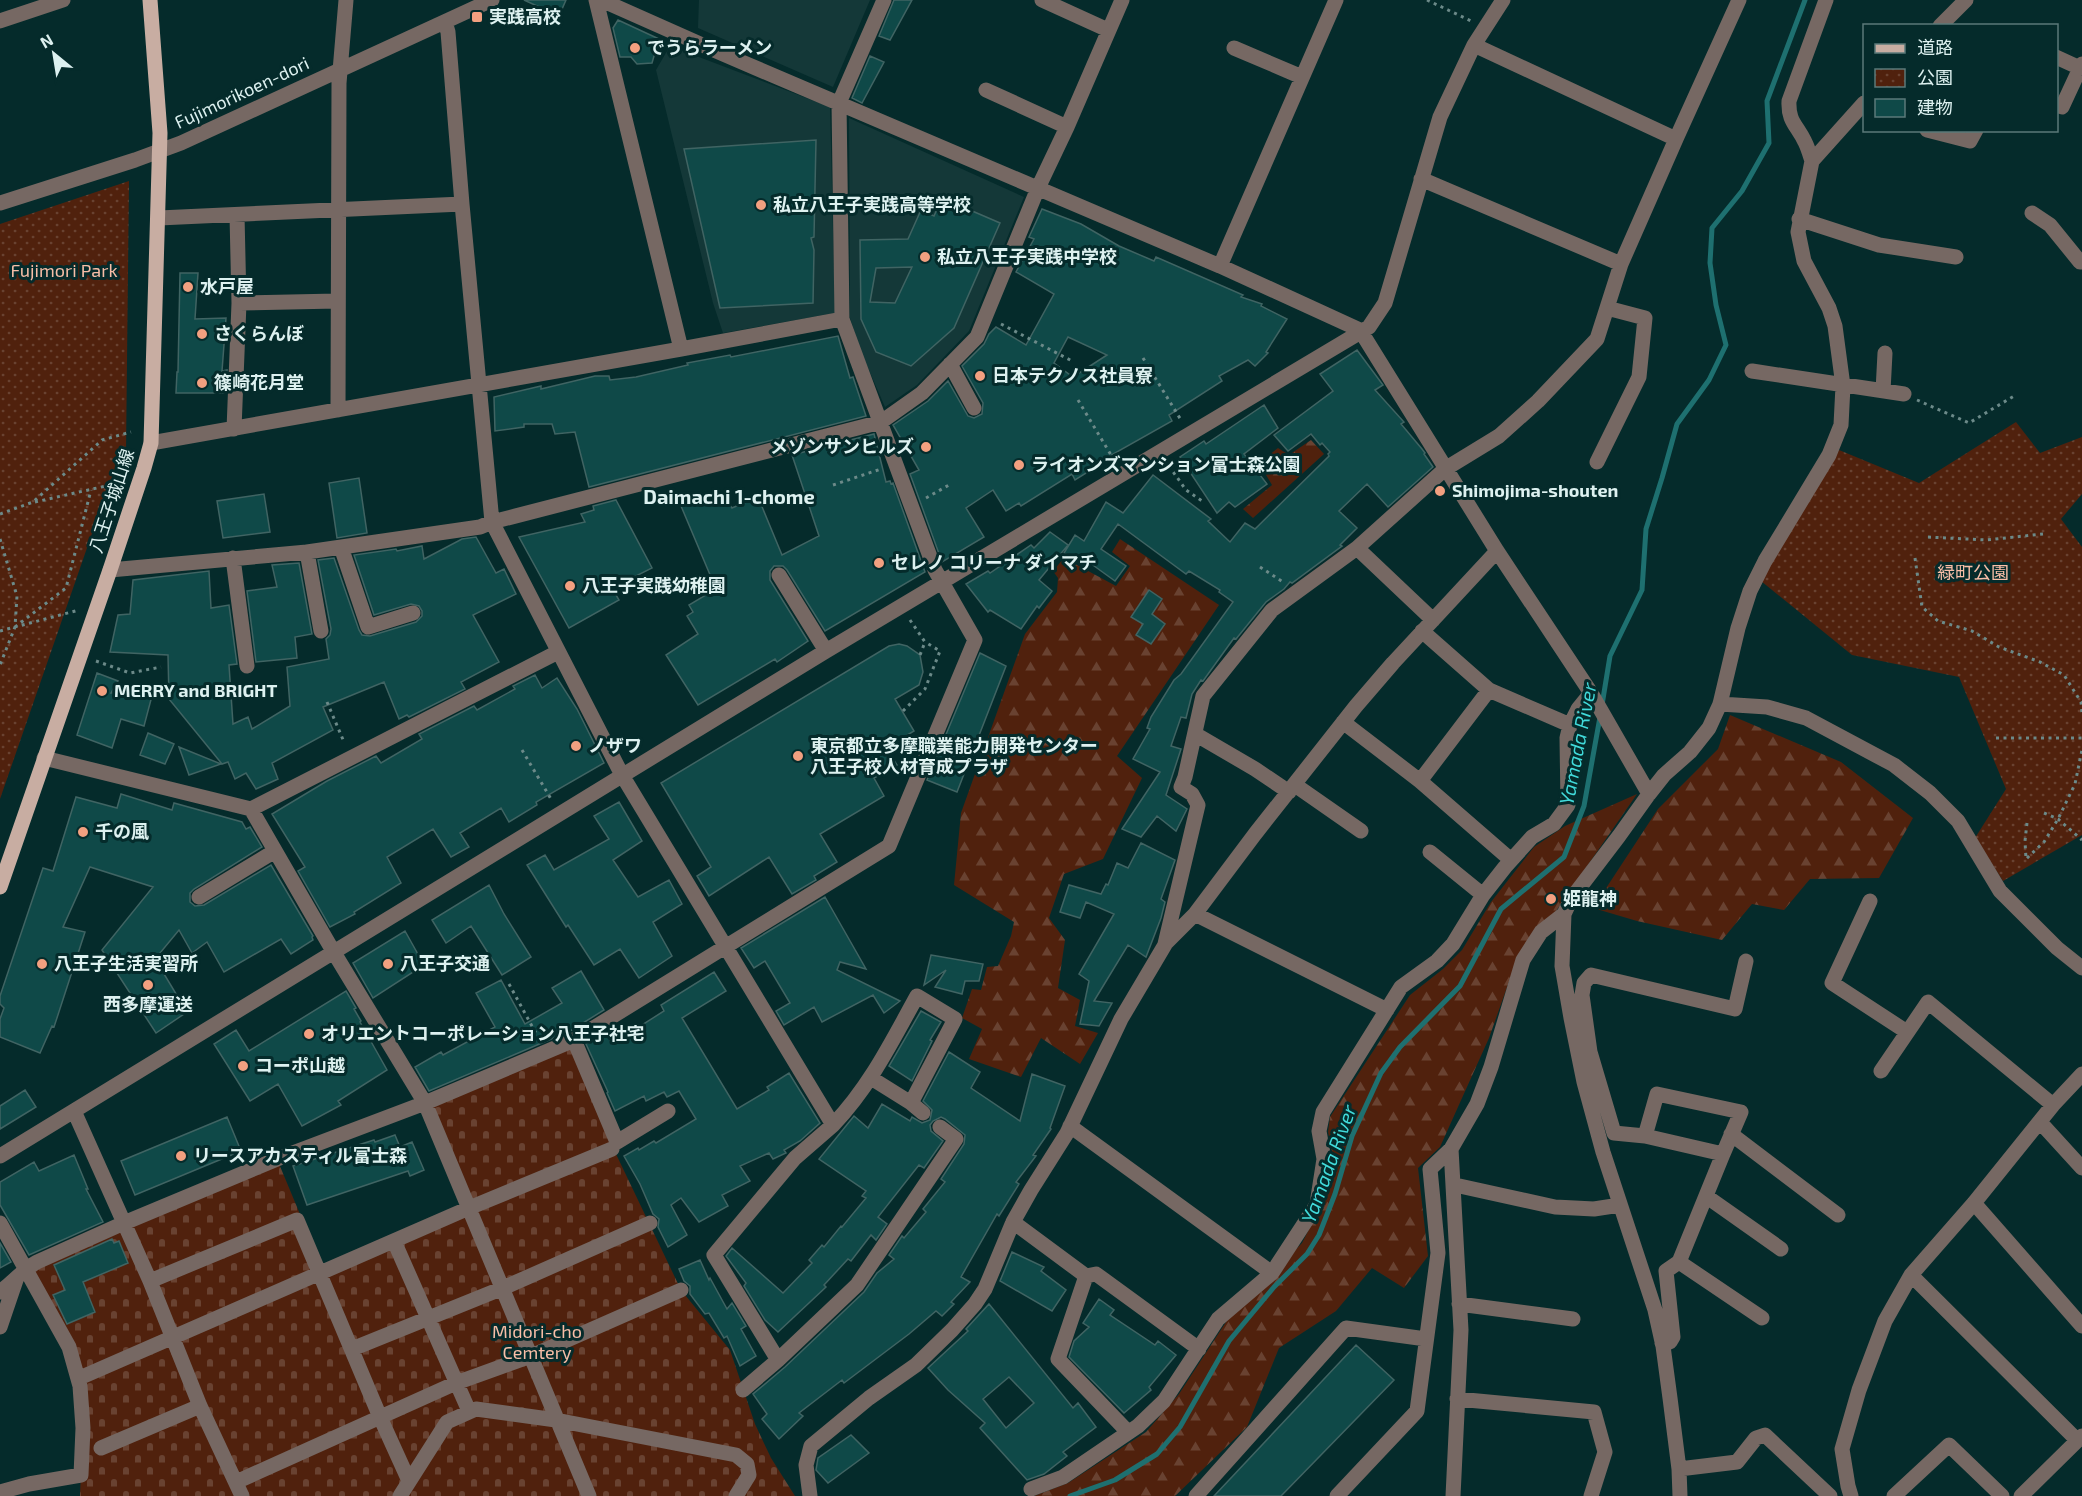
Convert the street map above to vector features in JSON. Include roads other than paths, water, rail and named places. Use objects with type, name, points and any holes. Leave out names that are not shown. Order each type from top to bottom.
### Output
[{"type":"main road","name":"八王子城山線","points":[[0,887],[98,606],[151,443],[160,151],[156,56],[150,0]]},
{"type":"street","points":[[0,21],[63,0]]},
{"type":"street","points":[[338,410],[340,69],[346,0]]},
{"type":"street","name":"Fujimorikoen-dori","points":[[0,203],[160,151],[492,0]]},
{"type":"street","points":[[596,0],[681,349]]},
{"type":"street","points":[[601,0],[1220,266],[1360,330],[1497,551],[1591,693],[1649,794]]},
{"type":"street","points":[[0,1292],[37,1262],[124,1223],[287,1155],[425,1103],[574,1040],[890,846],[975,640],[935,570],[842,319],[838,103],[884,0]]},
{"type":"street","points":[[1042,0],[1108,30]]},
{"type":"street","points":[[110,570],[306,552],[480,527],[881,422],[922,393],[977,337],[1038,188],[1122,0]]},
{"type":"street","points":[[1220,266],[1336,0]]},
{"type":"street","points":[[0,1156],[826,651],[1360,330],[1370,327],[1385,303],[1420,178],[1440,117],[1474,45],[1503,0]]},
{"type":"street","points":[[1165,945],[1198,805],[1192,794],[1181,787],[1203,696],[1272,610],[1357,548],[1445,469],[1499,436],[1538,401],[1597,339],[1621,264],[1739,0]]},
{"type":"street","points":[[1812,161],[1805,141],[1791,121],[1788,112],[1789,100],[1826,0]]},
{"type":"street","points":[[1942,24],[1966,0]]},
{"type":"street","points":[[445,22],[448,32],[492,522],[622,775],[833,1125]]},
{"type":"street","points":[[1474,45],[1676,139]]},
{"type":"street","points":[[1234,48],[1302,77]]},
{"type":"street","points":[[2058,58],[2081,66],[2062,107],[2058,106]]},
{"type":"street","points":[[986,90],[1067,127]]},
{"type":"street","points":[[1680,1496],[1679,1469],[1662,1343],[1648,1288],[1603,1152],[1584,1053],[1562,966],[1564,914],[1571,899],[1649,794],[1664,775],[1701,740],[1720,704],[1738,628],[1750,591],[1765,561],[1829,455],[1841,425],[1843,386],[1835,326],[1829,308],[1804,261],[1799,244],[1799,219],[1812,161],[1862,110]]},
{"type":"street","points":[[1935,132],[1970,141],[1975,132]]},
{"type":"street","points":[[1420,178],[1621,264]]},
{"type":"street","points":[[159,218],[462,204]]},
{"type":"street","points":[[2032,213],[2050,225],[2080,262],[2082,261]]},
{"type":"street","points":[[234,429],[239,303],[237,215]]},
{"type":"street","points":[[1799,219],[1879,245],[1956,257]]},
{"type":"street","points":[[239,303],[337,301]]},
{"type":"street","points":[[1597,462],[1639,377],[1645,318],[1607,308]]},
{"type":"street","points":[[151,443],[479,386],[842,319]]},
{"type":"street","points":[[1882,391],[1885,353]]},
{"type":"street","points":[[950,364],[974,408]]},
{"type":"street","points":[[1752,371],[1904,394]]},
{"type":"street","points":[[341,547],[368,627],[413,614]]},
{"type":"street","points":[[1357,548],[1427,626],[1489,690],[1570,725]]},
{"type":"street","points":[[810,1496],[806,1466],[811,1446],[869,1398],[916,1365],[952,1330],[985,1289],[1013,1222],[1070,1126],[1121,1019],[1165,945],[1195,914],[1343,722],[1393,663],[1497,551]]},
{"type":"street","points":[[306,552],[321,631]]},
{"type":"street","points":[[233,558],[247,666]]},
{"type":"street","points":[[779,575],[826,651]]},
{"type":"street","points":[[44,758],[251,809],[558,652]]},
{"type":"street","points":[[1420,781],[1489,690]]},
{"type":"street","points":[[1031,1489],[1063,1477],[1128,1432],[1164,1401],[1218,1319],[1272,1273],[1317,1204],[1324,1159],[1319,1131],[1323,1112],[1401,987],[1437,961],[1453,944],[1483,895],[1511,860],[1532,837],[1554,824],[1568,806],[1567,738],[1570,725],[1578,709],[1591,693]]},
{"type":"street","points":[[1720,704],[1767,707],[1806,718],[1894,765],[1930,793],[1958,821],[2000,891],[2057,948],[2082,968]]},
{"type":"street","points":[[1343,722],[1420,781],[1511,860]]},
{"type":"street","points":[[1195,734],[1292,788],[1361,831]]},
{"type":"street","points":[[251,809],[425,1103],[589,1496]]},
{"type":"street","points":[[199,897],[275,851]]},
{"type":"street","points":[[1430,852],[1483,895]]},
{"type":"street","points":[[1870,901],[1832,983],[1907,1032]]},
{"type":"street","points":[[1195,914],[1387,1010]]},
{"type":"street","points":[[1337,1496],[1417,1411],[1438,1254],[1430,1168],[1451,1149],[1477,1104],[1491,1067],[1523,960],[1541,932],[1564,914]]},
{"type":"street","points":[[1723,1154],[1645,1136],[1614,1133],[1584,1053],[1582,995],[1584,983],[1591,975],[1735,1009],[1746,961]]},
{"type":"street","points":[[778,1360],[714,1255],[795,1158],[854,1103],[871,1078],[917,996],[955,1019],[911,1103]]},
{"type":"street","points":[[1881,1071],[1928,1002],[2053,1105]]},
{"type":"street","points":[[574,1040],[617,1142],[668,1111]]},
{"type":"street","points":[[1851,1496],[1842,1449],[1849,1421],[1885,1321],[1911,1275],[1974,1203],[2053,1105],[2082,1074]]},
{"type":"street","points":[[871,1078],[923,1113]]},
{"type":"street","points":[[1645,1136],[1657,1094],[1742,1112],[1679,1262],[1666,1271],[1673,1337],[1670,1342],[1662,1343]]},
{"type":"street","points":[[74,1110],[150,1281],[200,1406],[239,1489],[380,1417],[456,1383],[531,1356],[681,1290]]},
{"type":"street","points":[[2040,1122],[2082,1168]]},
{"type":"street","points":[[1070,1126],[1272,1273]]},
{"type":"street","points":[[743,1390],[857,1285],[956,1139],[940,1127]]},
{"type":"street","points":[[1731,1134],[1838,1215]]},
{"type":"street","points":[[84,1376],[469,1208],[612,1149]]},
{"type":"street","points":[[1451,1149],[1455,1185],[1461,1330],[1453,1496]]},
{"type":"street","points":[[1455,1185],[1565,1208],[1594,1209],[1620,1205]]},
{"type":"street","points":[[1706,1196],[1781,1249]]},
{"type":"street","points":[[1974,1203],[2082,1326]]},
{"type":"street","points":[[150,1281],[297,1220],[409,1481]]},
{"type":"street","points":[[1013,1222],[1086,1276],[1096,1274],[1199,1349]]},
{"type":"street","points":[[0,1223],[21,1274],[69,1347],[80,1386],[83,1428],[81,1474],[49,1479],[0,1492]]},
{"type":"street","points":[[352,1349],[503,1288],[650,1223]]},
{"type":"street","points":[[394,1241],[469,1411]]},
{"type":"street","points":[[1679,1262],[1762,1318]]},
{"type":"street","points":[[0,1327],[21,1274]]},
{"type":"street","points":[[1911,1275],[2080,1438],[2020,1496]]},
{"type":"street","points":[[1086,1276],[1058,1359],[1128,1432]]},
{"type":"street","points":[[1459,1304],[1573,1319]]},
{"type":"street","points":[[1196,1496],[1346,1328],[1426,1339]]},
{"type":"street","points":[[1457,1399],[1594,1412],[1605,1452],[1591,1496]]},
{"type":"street","points":[[101,1448],[200,1406]]},
{"type":"street","points":[[400,1496],[447,1422],[476,1409],[556,1420],[736,1455],[747,1464],[749,1475],[736,1496]]},
{"type":"street","points":[[1679,1469],[1737,1462],[1756,1438],[1765,1434],[1830,1496]]},
{"type":"street","points":[[1894,1496],[1948,1444],[2001,1496]]},
{"type":"waterway","name":"Yamada River","points":[[1602,705],[1610,656],[1642,590],[1646,529],[1677,424],[1709,380],[1726,345],[1716,305],[1710,263],[1712,228],[1742,191],[1769,143],[1767,101],[1805,0]]},
{"type":"waterway","name":"Yamada River","points":[[1070,1496],[1115,1480],[1157,1454],[1180,1427],[1229,1341],[1274,1287],[1307,1254],[1319,1235],[1335,1194],[1352,1136],[1381,1073],[1400,1047],[1460,986],[1501,909],[1564,857],[1584,806],[1600,717]]},
{"type":"place","name":"実践高校","points":[[477,17]]},
{"type":"place","name":"でうらラーメン","points":[[635,48]]},
{"type":"place","name":"私立八王子実践高等学校","points":[[761,205]]},
{"type":"place","name":"私立八王子実践中学校","points":[[925,257]]},
{"type":"place","name":"水戸屋","points":[[188,287]]},
{"type":"place","name":"さくらんぼ","points":[[202,334]]},
{"type":"place","name":"日本テクノス社員寮","points":[[980,376]]},
{"type":"place","name":"篠崎花月堂","points":[[202,383]]},
{"type":"place","name":"メゾンサンヒルズ","points":[[926,447]]},
{"type":"place","name":"ライオンズマンション富士森公園","points":[[1019,465]]},
{"type":"place","name":"Shimojima-shouten","points":[[1440,491]]},
{"type":"place","name":"セレノ コリーナ ダイマチ","points":[[879,563]]},
{"type":"place","name":"八王子実践幼稚園","points":[[570,586]]},
{"type":"place","name":"MERRY and BRIGHT","points":[[102,691]]},
{"type":"place","name":"ノザワ","points":[[576,746]]},
{"type":"place","name":"東京都立多摩職業能力開発センター 八王子校人材育成プラザ","points":[[798,756]]},
{"type":"place","name":"千の風","points":[[83,832]]},
{"type":"place","name":"姫龍神","points":[[1551,899]]},
{"type":"place","name":"八王子生活実習所","points":[[42,964]]},
{"type":"place","name":"八王子交通","points":[[388,964]]},
{"type":"place","name":"西多摩運送","points":[[148,985]]},
{"type":"place","name":"オリエントコーポレーション八王子社宅","points":[[309,1034]]},
{"type":"place","name":"コーポ山越","points":[[243,1066]]},
{"type":"place","name":"リースアカスティル富士森","points":[[181,1156]]},
{"type":"district","name":"Daimachi 1-chome","points":[[729,497]]},
{"type":"park label","name":"Fujimori Park","points":[[64,271]]},
{"type":"park label","name":"緑町公園","points":[[1973,573]]},
{"type":"park label","name":"Midori-cho Cemtery","points":[[537,1342]]}]
